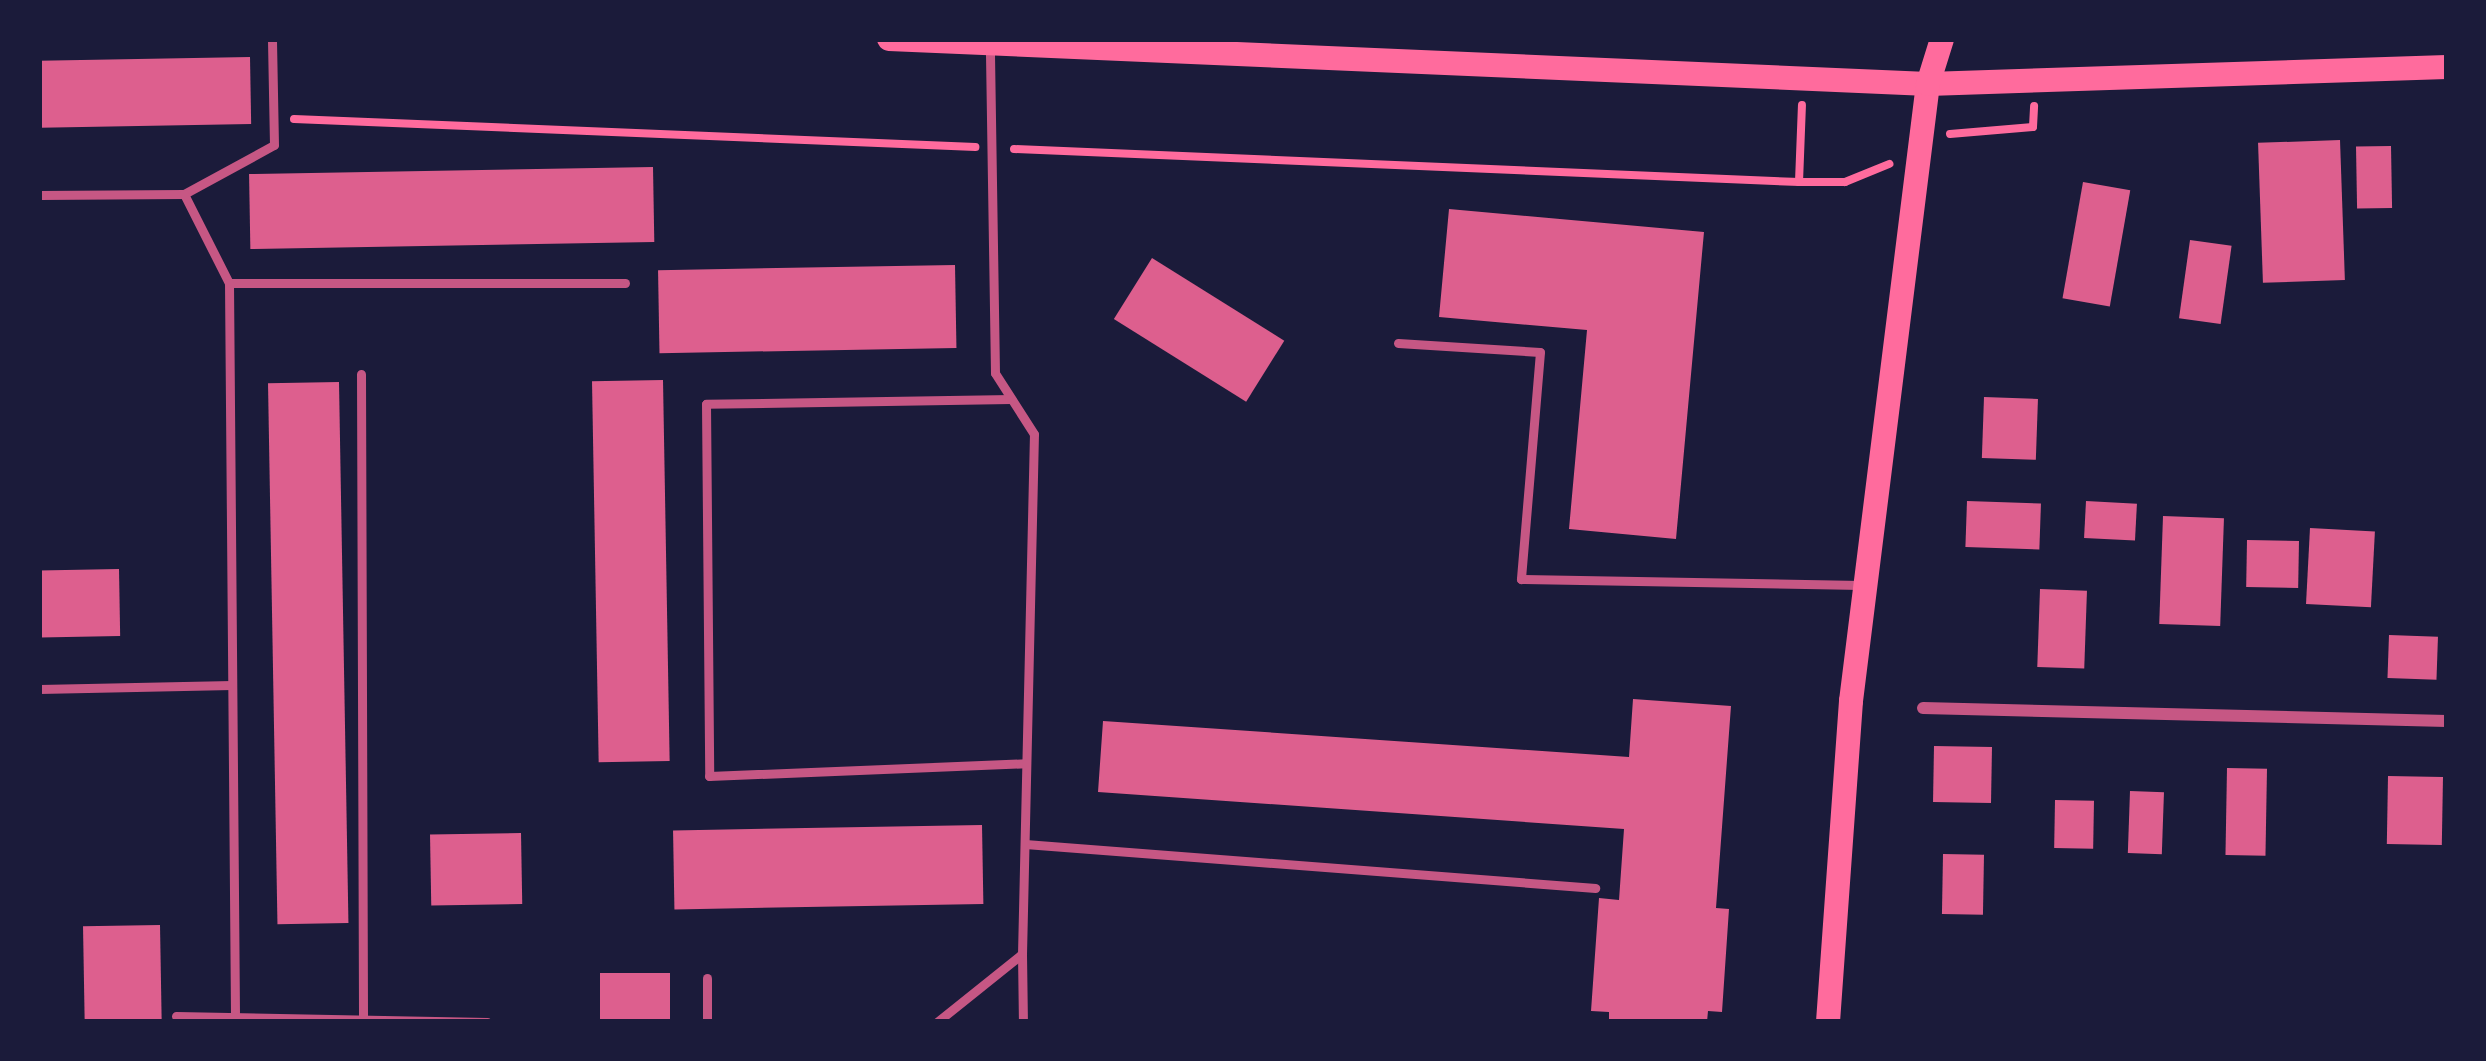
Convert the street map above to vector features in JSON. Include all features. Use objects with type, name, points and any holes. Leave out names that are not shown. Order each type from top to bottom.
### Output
[{"type":"main road","points":[[889,39],[1928,84],[2447,67]]},
{"type":"main road","points":[[1828,1022],[1867,585],[1928,84],[1942,39]]},
{"type":"street","points":[[1923,708],[2447,721]]},
{"type":"lane","points":[[39,195],[184,194],[274,145],[272,39]]},
{"type":"lane","points":[[989,45],[995,373],[1034,434],[1023,1022]]},
{"type":"lane","points":[[184,194],[229,284],[235,1020]]},
{"type":"lane","points":[[229,284],[625,283]]},
{"type":"lane","points":[[1397,344],[1540,352],[1521,579],[1867,585]]},
{"type":"lane","points":[[361,374],[362,1018]]},
{"type":"lane","points":[[1011,398],[706,404],[709,776],[1026,763]]},
{"type":"lane","points":[[39,688],[232,686]]},
{"type":"lane","points":[[1025,844],[1594,888]]},
{"type":"lane","points":[[937,1022],[1022,954]]},
{"type":"lane","points":[[707,978],[707,1022]]},
{"type":"lane","points":[[176,1016],[487,1022]]},
{"type":"path","points":[[274,118],[1799,182]]},
{"type":"building","points":[[250,57],[251,124],[40,128],[39,61]]},
{"type":"building","points":[[2340,140],[2345,280],[2263,283],[2258,143]]},
{"type":"building","points":[[2391,146],[2392,208],[2357,209],[2356,147]]},
{"type":"building","points":[[653,167],[654,242],[250,249],[249,174]]},
{"type":"building","points":[[2083,182],[2130,190],[2110,307],[2063,298]]},
{"type":"building","points":[[1449,209],[1704,232],[1676,539],[1569,529],[1587,330],[1439,317]]},
{"type":"building","points":[[2190,240],[2232,246],[2221,324],[2179,318]]},
{"type":"building","points":[[1152,258],[1284,341],[1246,402],[1114,319]]},
{"type":"building","points":[[955,265],[956,348],[659,353],[658,270]]},
{"type":"building","points":[[663,380],[670,761],[599,762],[592,381]]},
{"type":"building","points":[[339,382],[348,923],[277,924],[268,383]]},
{"type":"building","points":[[1984,397],[2038,399],[2036,460],[1982,458]]},
{"type":"building","points":[[1967,501],[2041,504],[2039,550],[1965,547]]},
{"type":"building","points":[[2086,501],[2137,504],[2135,541],[2084,538]]},
{"type":"building","points":[[2163,516],[2224,518],[2220,626],[2159,624]]},
{"type":"building","points":[[2310,528],[2375,531],[2371,607],[2306,604]]},
{"type":"building","points":[[2247,540],[2299,541],[2298,588],[2246,587]]},
{"type":"building","points":[[119,569],[120,636],[40,637],[39,570]]},
{"type":"building","points":[[2040,589],[2087,591],[2084,669],[2037,667]]},
{"type":"building","points":[[2389,635],[2438,637],[2436,680],[2387,678]]},
{"type":"building","points":[[1633,699],[1731,706],[1716,908],[1729,909],[1722,1012],[1708,1011],[1707,1022],[1609,1022],[1609,1012],[1591,1011],[1599,898],[1619,900],[1624,829],[1098,792],[1103,721],[1629,757]]},
{"type":"building","points":[[1934,746],[1992,747],[1991,803],[1933,802]]},
{"type":"building","points":[[2227,768],[2267,769],[2265,856],[2225,855]]},
{"type":"building","points":[[2388,776],[2443,777],[2442,845],[2387,844]]},
{"type":"building","points":[[2130,791],[2164,792],[2162,854],[2128,853]]},
{"type":"building","points":[[2055,800],[2094,801],[2093,849],[2054,848]]},
{"type":"building","points":[[982,825],[983,904],[674,909],[673,830]]},
{"type":"building","points":[[521,833],[522,904],[431,906],[430,835]]},
{"type":"building","points":[[1943,854],[1984,855],[1983,915],[1942,914]]},
{"type":"building","points":[[160,925],[162,1022],[85,1022],[83,926]]},
{"type":"building","points":[[600,973],[670,973],[670,1022],[600,1022]]}]
